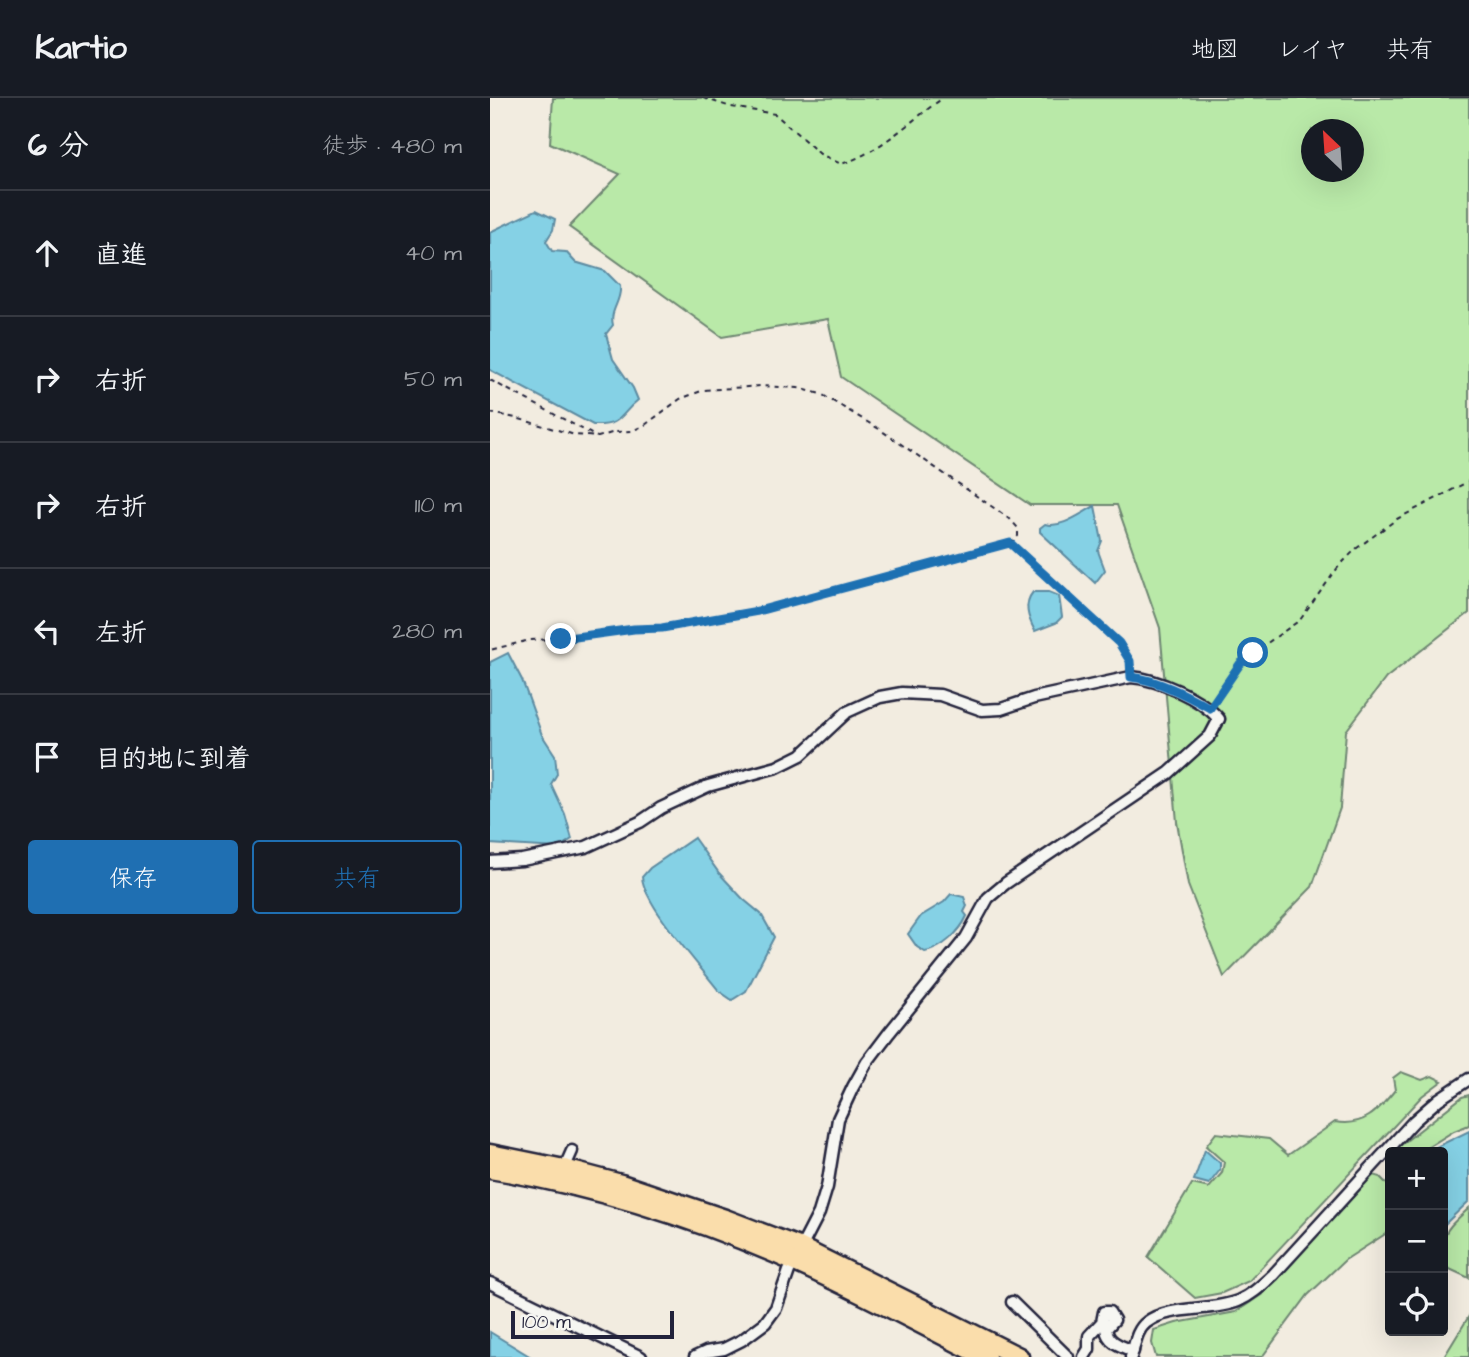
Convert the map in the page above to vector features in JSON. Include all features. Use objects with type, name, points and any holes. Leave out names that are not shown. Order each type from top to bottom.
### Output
[{"type":"highway","points":[[490,1154],[564,1169],[671,1199],[1019,1357]]},
{"type":"highway","points":[[490,1169],[561,1183],[664,1212],[797,1255],[986,1357]]},
{"type":"street","points":[[490,862],[522,860],[586,847],[708,786],[777,767],[801,755],[847,712],[880,697],[902,693],[940,695],[982,710],[1001,709],[1034,698],[1131,677],[1176,691],[1210,708],[1219,719],[1210,736],[1169,773],[1006,883],[988,898],[966,938],[867,1062],[853,1087],[838,1119],[827,1188],[776,1308],[765,1322],[742,1340],[724,1349],[695,1357]]},
{"type":"street","points":[[1084,1357],[1089,1349],[1089,1336],[1102,1322],[1104,1312],[1109,1312],[1114,1320],[1106,1329],[1107,1336],[1132,1354],[1138,1331],[1146,1322],[1164,1314],[1237,1301],[1253,1293],[1273,1275],[1413,1121],[1469,1079]]},
{"type":"street","points":[[564,1169],[572,1151]]},
{"type":"street","points":[[490,1283],[641,1357]]},
{"type":"street","points":[[1012,1302],[1068,1357]]},
{"type":"path","points":[[704,98],[731,107],[775,114],[820,154],[841,164],[885,141],[943,98]]},
{"type":"path","points":[[490,380],[598,437]]},
{"type":"path","points":[[490,413],[575,435],[598,437],[632,431],[680,400],[704,390],[761,386],[798,388],[821,394],[879,429],[1010,519],[1018,528],[1017,536],[1010,543],[758,611],[662,628],[530,640],[490,650]]},
{"type":"path","points":[[1210,708],[1240,664],[1294,626],[1339,566],[1357,548],[1396,519],[1469,481]]},
{"type":"path","points":[[1010,543],[1119,643],[1130,661],[1131,677]]},
{"type":"green space","points":[[553,98],[1469,98],[1469,613],[1386,678],[1346,731],[1340,808],[1312,887],[1224,977],[1188,885],[1177,822],[1160,628],[1117,505],[1030,505],[841,377],[828,319],[722,337],[569,227],[620,174],[550,143]]},
{"type":"green space","points":[[1401,1072],[1422,1080],[1432,1076],[1442,1081],[1422,1096],[1249,1281],[1222,1293],[1195,1298],[1148,1257],[1192,1184],[1209,1188],[1222,1173],[1224,1162],[1206,1146],[1216,1133],[1269,1139],[1288,1155],[1335,1122],[1354,1122],[1370,1116],[1395,1090],[1393,1078]]},
{"type":"green space","points":[[1469,1095],[1469,1125],[1428,1147],[1398,1147],[1462,1097]]},
{"type":"green space","points":[[1373,1175],[1380,1177],[1385,1182],[1385,1234],[1345,1260],[1308,1295],[1262,1357],[1156,1357],[1152,1343],[1154,1330],[1176,1323],[1236,1312],[1264,1293],[1343,1203]]},
{"type":"green space","points":[[1469,1208],[1469,1278],[1448,1268],[1448,1229]]},
{"type":"green space","points":[[1469,1316],[1469,1357],[1444,1357]]},
{"type":"water","points":[[536,210],[555,219],[553,230],[546,241],[552,251],[566,252],[575,262],[605,271],[620,286],[613,325],[606,334],[613,359],[638,400],[610,424],[593,425],[490,370],[490,232]]},
{"type":"water","points":[[1095,506],[1102,541],[1098,551],[1105,570],[1095,583],[1040,532],[1040,528],[1045,524],[1064,522]]},
{"type":"water","points":[[1033,592],[1049,592],[1059,596],[1062,617],[1056,623],[1035,631],[1028,611],[1028,601]]},
{"type":"water","points":[[508,653],[522,680],[542,735],[555,755],[557,774],[551,784],[565,814],[572,839],[558,848],[490,844],[490,662]]},
{"type":"water","points":[[694,838],[719,873],[761,914],[774,937],[746,991],[732,1000],[719,991],[662,919],[645,889],[642,877],[650,868]]},
{"type":"water","points":[[951,894],[964,897],[967,906],[964,912],[967,916],[950,939],[925,952],[917,947],[908,934],[921,916],[944,902]]},
{"type":"water","points":[[1469,1131],[1469,1201],[1448,1221],[1448,1147],[1436,1147]]},
{"type":"water","points":[[1205,1150],[1220,1163],[1220,1170],[1209,1184],[1194,1180]]},
{"type":"water","points":[[490,1332],[531,1357],[490,1357]]},
{"type":"route","points":[[561,639],[662,628],[758,611],[1010,543],[1119,643],[1130,661],[1131,677],[1141,678],[1187,696],[1210,708],[1240,664],[1253,653]]}]
